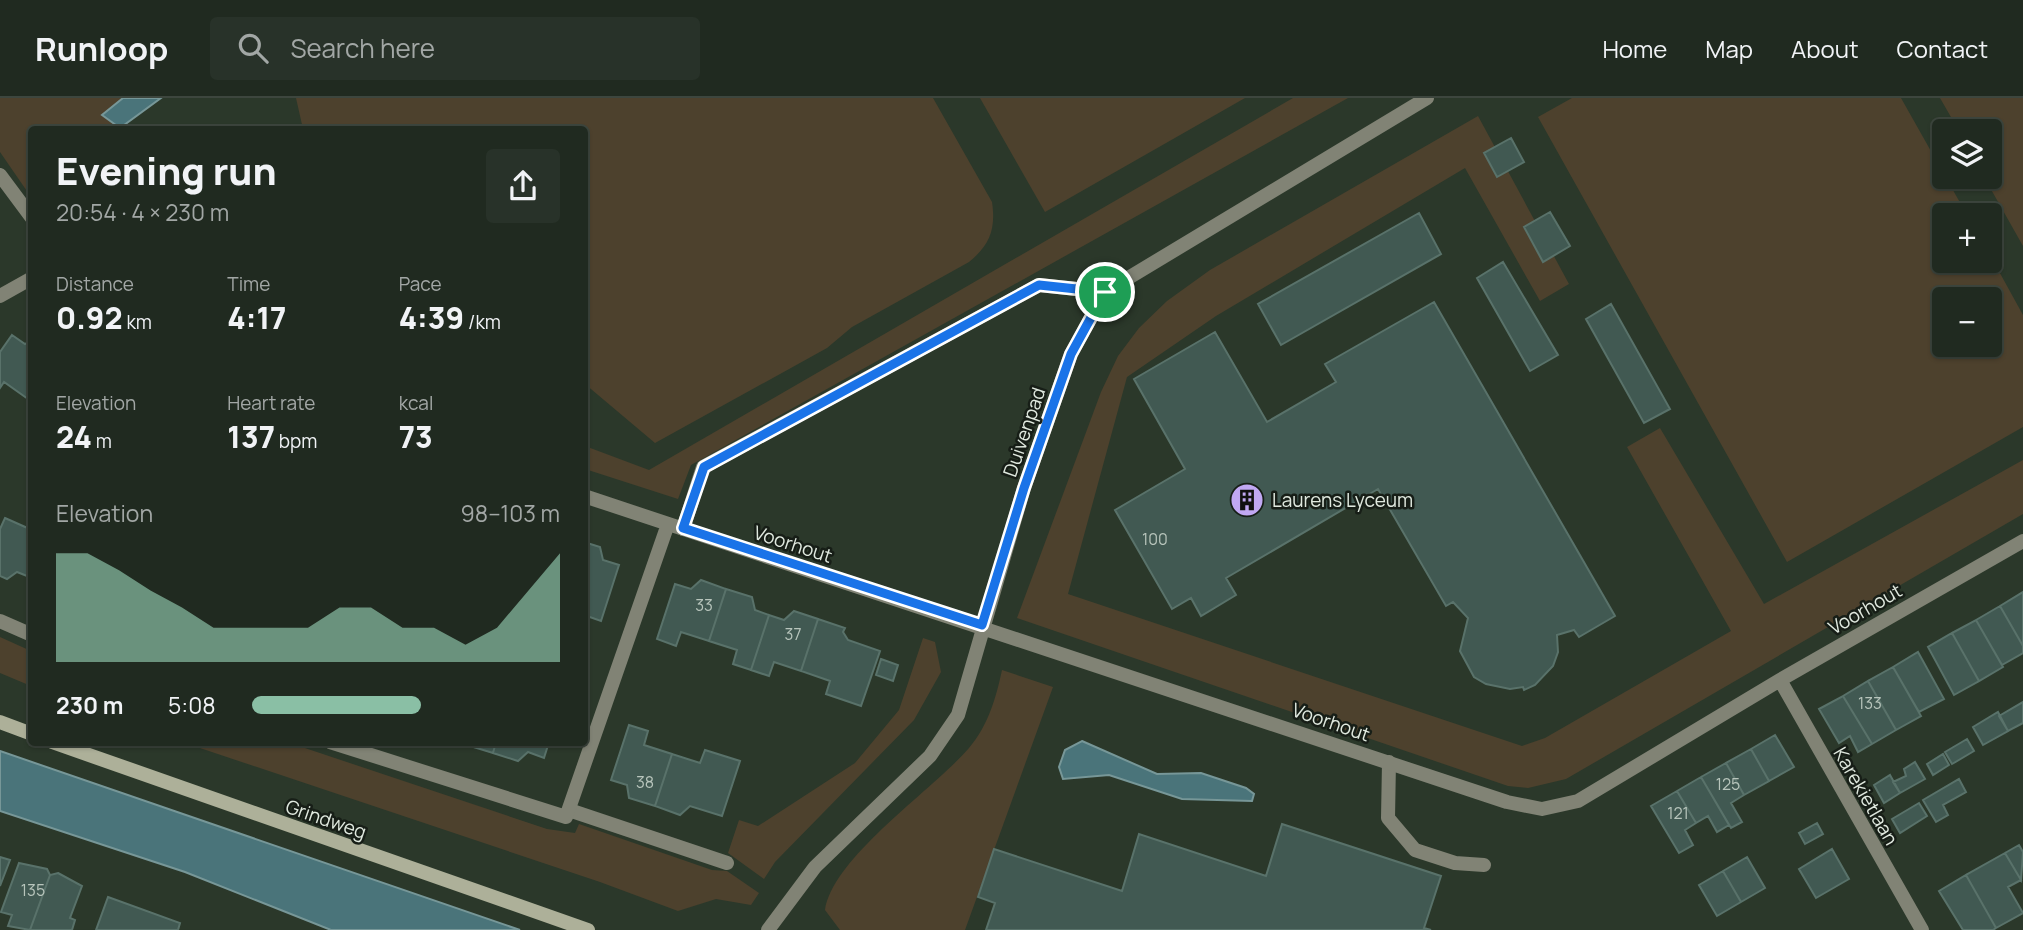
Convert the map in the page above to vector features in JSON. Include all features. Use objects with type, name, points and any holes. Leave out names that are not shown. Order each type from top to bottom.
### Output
[{"type":"street","points":[[683,528],[704,467],[1039,285],[1105,292],[1427,98]]},
{"type":"street","points":[[0,175],[28,213]]},
{"type":"street","points":[[0,296],[28,280]]},
{"type":"street","name":"Duivenpad","points":[[768,930],[815,867],[930,756],[958,715],[1024,488],[1071,354],[1105,292]]},
{"type":"street","name":"Voorhout","points":[[588,497],[982,625],[1507,802],[1542,809],[1578,802],[1780,680],[2023,541]]},
{"type":"street","points":[[343,746],[566,817],[668,524]]},
{"type":"street","points":[[0,621],[28,633]]},
{"type":"street","name":"Karekietlaan","points":[[1780,680],[1922,930]]},
{"type":"street","points":[[0,722],[28,732]]},
{"type":"street","name":"Grindweg","points":[[63,746],[588,930]]},
{"type":"street","points":[[1389,762],[1388,818],[1415,850],[1455,863],[1484,865]]},
{"type":"street","points":[[569,810],[727,863]]},
{"type":"shaded area","points":[[0,98],[123,98],[102,115],[117,126],[28,126],[28,193],[0,152]]},
{"type":"shaded area","points":[[296,98],[933,98],[992,202],[992,228],[987,243],[969,262],[852,327],[827,348],[655,443],[588,387],[588,126],[302,126]]},
{"type":"shaded area","points":[[980,98],[1245,98],[1045,212]]},
{"type":"shaded area","points":[[1293,98],[1348,98],[691,465],[678,499],[588,470],[588,447],[649,470]]},
{"type":"shaded area","points":[[1572,98],[1901,98],[1932,153],[1932,189],[1952,189],[1960,203],[1932,203],[1932,273],[2000,273],[2023,315],[2023,427],[1787,562],[1538,117]]},
{"type":"shaded area","points":[[1940,98],[2023,98],[2023,246],[2002,209],[2002,203],[1999,203],[1991,189],[2002,189],[2002,119],[1952,119]]},
{"type":"shaded area","points":[[1478,116],[1569,284],[1540,301],[1465,168],[1216,316],[1127,377],[1068,594],[1522,746],[1545,738],[1731,631],[1627,447],[1660,428],[1764,604],[2023,460],[2023,514],[1566,779],[1528,788],[1508,786],[1017,618],[1101,392],[1118,356],[1139,328],[1167,301],[1210,270]]},
{"type":"shaded area","points":[[0,637],[28,650],[28,685],[0,673]]},
{"type":"shaded area","points":[[923,638],[935,642],[941,672],[914,720],[775,862],[764,879],[728,853],[739,820],[758,826],[855,763],[899,710]]},
{"type":"shaded area","points":[[1002,670],[1053,687],[965,930],[840,930],[825,910],[832,890],[846,868],[865,847],[953,765],[976,739],[990,711]]},
{"type":"shaded area","points":[[194,746],[299,746],[547,829],[575,833],[579,824],[712,870],[727,871],[759,893],[751,905],[716,899],[678,911],[600,882]]},
{"type":"water","points":[[123,98],[161,98],[123,126],[117,126],[102,115]]},
{"type":"water","points":[[1082,741],[1157,774],[1201,773],[1246,788],[1254,794],[1252,801],[1182,799],[1109,775],[1063,779],[1059,767],[1065,750]]},
{"type":"water","points":[[0,751],[520,930],[331,930],[185,872],[0,811]]},
{"type":"building","points":[[1511,138],[1524,162],[1497,177],[1484,153]]},
{"type":"building","points":[[1550,212],[1570,246],[1543,262],[1524,227]]},
{"type":"building","points":[[1419,213],[1441,254],[1281,345],[1258,304]]},
{"type":"building","points":[[1503,262],[1558,355],[1530,371],[1477,278]]},
{"type":"building","name":"Laurens Lyceum","points":[[1434,302],[1615,616],[1579,637],[1574,630],[1557,635],[1558,652],[1553,666],[1535,685],[1524,690],[1523,687],[1510,689],[1486,684],[1474,677],[1460,651],[1468,618],[1453,602],[1446,606],[1378,489],[1226,578],[1236,595],[1201,616],[1191,598],[1172,609],[1115,510],[1185,469],[1134,379],[1215,332],[1267,422],[1336,382],[1325,364]]},
{"type":"building","points":[[1611,304],[1670,409],[1644,423],[1586,319]]},
{"type":"building","points":[[12,335],[25,344],[28,343],[28,399],[4,382],[0,388],[0,352]]},
{"type":"building","points":[[5,518],[28,528],[28,576],[17,572],[7,579],[0,576],[0,529]]},
{"type":"building","points":[[588,543],[600,547],[603,560],[619,565],[601,621],[588,616]]},
{"type":"building","points":[[701,580],[726,589],[709,641],[681,632],[676,646],[657,639],[675,584],[691,589]]},
{"type":"building","points":[[726,589],[752,597],[755,610],[769,615],[751,670],[733,664],[737,650],[709,641]]},
{"type":"building","points":[[2023,592],[2023,646],[2000,606]]},
{"type":"building","points":[[2000,606],[2023,646],[2023,653],[2002,665],[1976,620]]},
{"type":"building","points":[[794,611],[818,619],[801,671],[774,662],[769,676],[751,670],[769,615],[784,620]]},
{"type":"building","points":[[818,619],[845,628],[843,632],[848,640],[880,651],[861,706],[826,694],[830,681],[801,671]]},
{"type":"building","points":[[1976,620],[2003,667],[1979,681],[1952,633]]},
{"type":"building","points":[[1952,633],[1979,681],[1954,695],[1928,647]]},
{"type":"building","points":[[1918,652],[1944,699],[1919,712],[1893,667]]},
{"type":"building","points":[[881,659],[898,665],[893,681],[876,675]]},
{"type":"building","points":[[1893,667],[1921,716],[1896,730],[1868,681]]},
{"type":"building","points":[[1868,681],[1896,730],[1872,744],[1843,696]]},
{"type":"building","points":[[1843,696],[1872,744],[1858,752],[1850,736],[1839,743],[1819,709]]},
{"type":"building","points":[[2023,702],[2023,723],[2008,731],[1999,716]]},
{"type":"building","points":[[1998,712],[2008,731],[1983,745],[1973,727]]},
{"type":"building","points":[[629,725],[648,731],[644,745],[672,754],[655,806],[629,798],[627,785],[611,780]]},
{"type":"building","points":[[1775,735],[1794,767],[1769,781],[1751,749]]},
{"type":"building","points":[[1967,739],[1974,751],[1952,764],[1945,752]]},
{"type":"building","points":[[470,746],[495,746],[493,753]]},
{"type":"building","points":[[495,746],[548,746],[544,758],[528,752],[518,761],[493,753]]},
{"type":"building","points":[[1751,749],[1769,781],[1744,795],[1726,763]]},
{"type":"building","points":[[705,750],[740,761],[722,816],[690,806],[680,815],[655,806],[672,754],[700,763]]},
{"type":"building","points":[[1943,754],[1949,765],[1933,775],[1927,764]]},
{"type":"building","points":[[1915,762],[1925,779],[1900,793],[1893,782],[1906,776],[1904,769]]},
{"type":"building","points":[[1726,763],[1744,795],[1731,803],[1742,822],[1731,828],[1701,777]]},
{"type":"building","points":[[1890,775],[1900,793],[1884,803],[1874,785]]},
{"type":"building","points":[[1701,777],[1729,825],[1717,832],[1708,816],[1696,823],[1677,791]]},
{"type":"building","points":[[1959,779],[1966,792],[1943,805],[1948,815],[1936,822],[1923,800]]},
{"type":"building","points":[[1677,791],[1696,823],[1685,830],[1693,845],[1679,853],[1651,806]]},
{"type":"building","points":[[1919,803],[1927,816],[1900,833],[1892,819]]},
{"type":"building","points":[[1817,823],[1823,834],[1805,844],[1799,833]]},
{"type":"building","points":[[1282,824],[1441,876],[1424,928],[1431,930],[986,930],[995,903],[978,897],[994,849],[1122,891],[1139,834],[1266,876]]},
{"type":"building","points":[[2019,845],[2023,852],[2021,880],[2005,853]]},
{"type":"building","points":[[1832,849],[1849,879],[1816,898],[1799,869]]},
{"type":"building","points":[[2005,853],[2021,880],[2008,887],[2023,913],[1996,928],[1966,875]]},
{"type":"building","points":[[0,857],[10,860],[0,886]]},
{"type":"building","points":[[1747,857],[1765,888],[1741,902],[1723,871]]},
{"type":"building","points":[[19,863],[47,869],[50,875],[30,930],[8,926],[12,915],[1,912]]},
{"type":"building","points":[[1723,871],[1741,902],[1717,916],[1699,885]]},
{"type":"building","points":[[58,873],[82,886],[70,918],[75,920],[72,930],[30,930],[50,875]]},
{"type":"building","points":[[1966,875],[1996,928],[1993,930],[1963,930],[1939,891]]},
{"type":"building","points":[[108,897],[180,923],[178,930],[96,930]]},
{"type":"place","name":"Laurens Lyceum","points":[[1247,500]]},
{"type":"route","points":[[1039,285],[1105,292],[1071,354],[1024,488],[982,625],[683,528],[704,467],[1039,285]]}]
